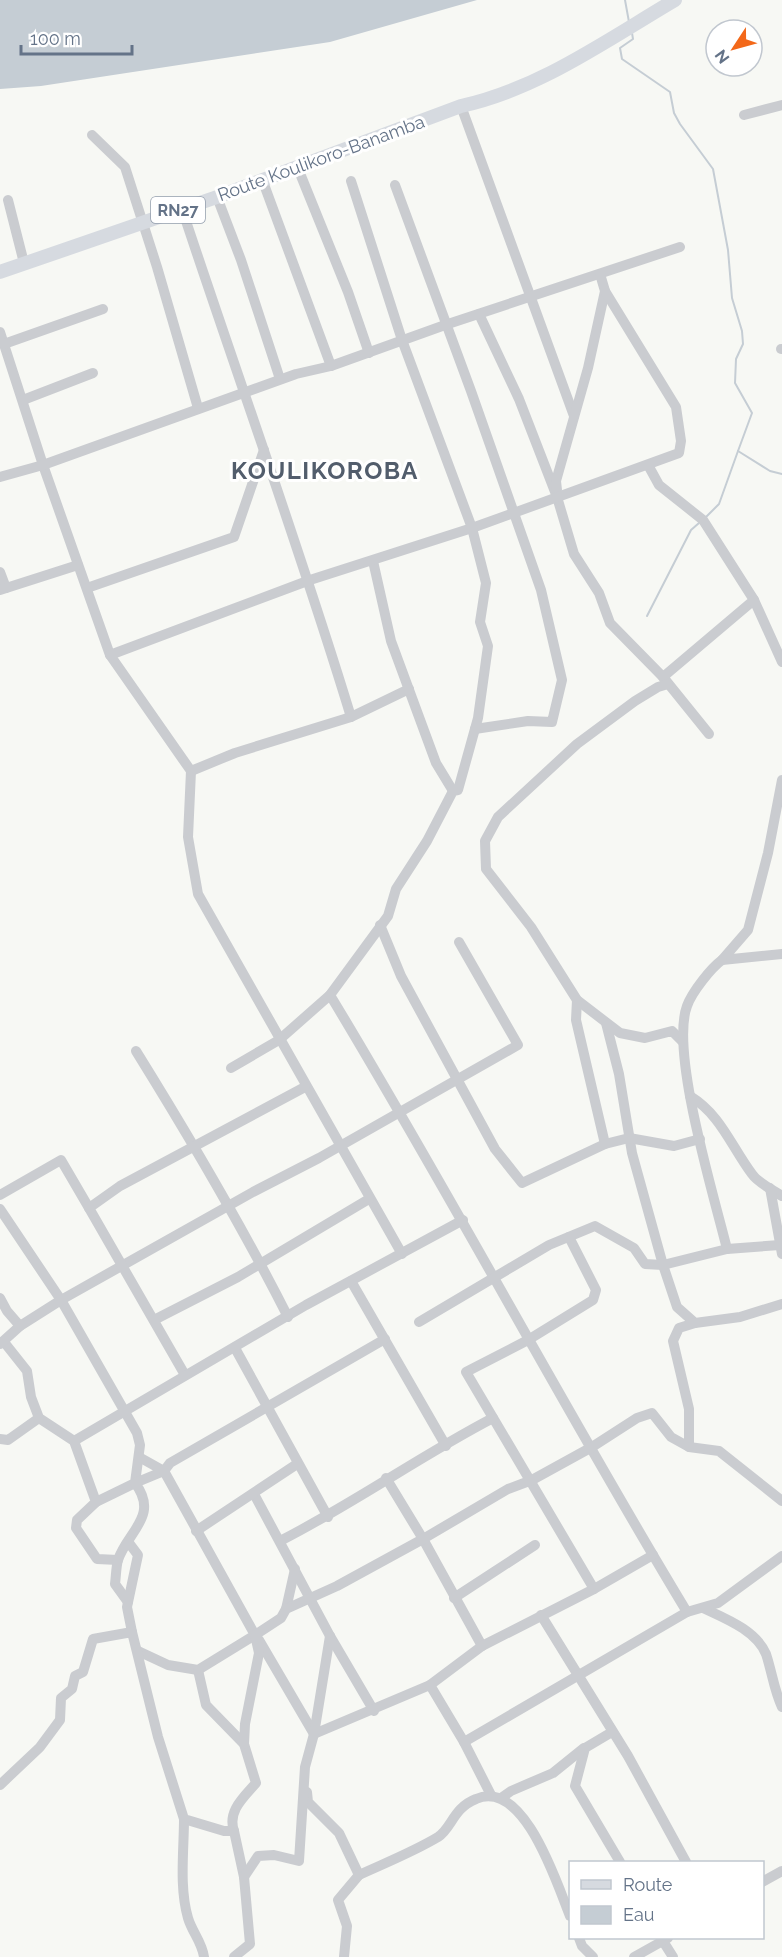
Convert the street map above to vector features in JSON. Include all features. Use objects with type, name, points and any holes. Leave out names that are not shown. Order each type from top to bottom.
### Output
[{"type":"main road","name":"Route Koulikoro-Banamba","points":[[0,272],[182,209],[461,106],[489,100],[532,81],[675,0]]},
{"type":"street","points":[[744,115],[782,105]]},
{"type":"street","points":[[461,106],[574,416]]},
{"type":"street","points":[[92,135],[125,167],[198,408]]},
{"type":"street","points":[[297,166],[348,292],[369,353]]},
{"type":"street","points":[[262,179],[331,366]]},
{"type":"street","points":[[231,1068],[279,1040],[330,995],[388,916],[396,889],[427,841],[453,791],[458,790],[475,729],[488,646],[480,622],[486,582],[472,528],[402,340],[351,181]]},
{"type":"street","points":[[394,185],[471,391],[541,590],[562,680],[552,722],[528,721],[475,729]]},
{"type":"street","points":[[217,196],[241,260],[280,379]]},
{"type":"street","points":[[8,200],[24,263]]},
{"type":"street","points":[[182,209],[243,393],[310,580],[351,717]]},
{"type":"street","points":[[0,477],[43,465],[280,379],[331,366],[445,325],[680,247]]},
{"type":"street","points":[[110,656],[310,580],[472,528],[679,453],[681,441],[676,407],[605,291],[600,274]]},
{"type":"street","points":[[557,496],[556,481],[605,291]]},
{"type":"street","points":[[103,309],[2,339],[43,465],[110,656],[191,771],[188,837],[198,894],[305,1087],[402,1254]]},
{"type":"street","points":[[479,314],[519,399],[557,496],[574,554],[600,593],[610,623],[666,680],[709,734]]},
{"type":"street","points":[[23,399],[93,373]]},
{"type":"street","points":[[87,588],[234,537],[264,450]]},
{"type":"street","points":[[648,465],[659,485],[703,520],[754,600],[782,662]]},
{"type":"street","points":[[373,561],[392,641],[436,763],[453,791]]},
{"type":"street","points":[[0,572],[3,589],[78,565]]},
{"type":"street","points":[[683,1042],[672,1031],[645,1038],[620,1033],[577,1000],[531,927],[486,869],[485,841],[498,817],[577,744],[658,687],[754,600]]},
{"type":"street","points":[[191,771],[235,753],[351,717],[409,689]]},
{"type":"street","points":[[727,1249],[690,1096],[683,1042],[687,1006],[709,969],[722,960],[748,930],[768,853],[782,780]]},
{"type":"street","points":[[380,926],[401,976],[495,1149],[522,1183],[604,1144],[629,1138],[674,1146],[700,1139]]},
{"type":"street","points":[[96,1502],[74,1441],[39,1418],[27,1371],[2,1343],[20,1326],[62,1300],[518,1045],[459,942]]},
{"type":"street","points":[[722,960],[782,954]]},
{"type":"street","points":[[330,995],[401,1112],[528,1340],[687,1612]]},
{"type":"street","points":[[577,1000],[576,1020],[604,1144]]},
{"type":"street","points":[[606,1023],[619,1074],[629,1138],[663,1265],[677,1307],[694,1323]]},
{"type":"street","points":[[136,1051],[196,1147],[261,1263],[288,1317]]},
{"type":"street","points":[[89,1209],[120,1186],[305,1087]]},
{"type":"street","points":[[690,1096],[706,1106],[729,1135],[753,1175],[782,1196]]},
{"type":"street","points":[[0,1195],[61,1160],[185,1375]]},
{"type":"street","points":[[419,1322],[495,1280],[549,1245],[596,1226],[634,1248],[645,1264],[663,1265],[727,1249],[781,1249],[770,1188]]},
{"type":"street","points":[[154,1320],[261,1263],[369,1199]]},
{"type":"street","points":[[0,1209],[62,1300],[137,1433],[140,1446],[135,1483],[142,1492],[143,1519],[118,1560],[115,1584],[128,1602]]},
{"type":"street","points":[[74,1441],[185,1375],[463,1220]]},
{"type":"street","points":[[569,1237],[596,1290],[593,1300],[528,1340],[466,1372],[532,1480],[594,1589]]},
{"type":"street","points":[[351,1281],[446,1446]]},
{"type":"street","points":[[0,1298],[7,1311],[20,1326]]},
{"type":"street","points":[[689,1447],[689,1409],[673,1341],[679,1328],[694,1323],[740,1317],[782,1304]]},
{"type":"street","points":[[118,1560],[97,1559],[76,1528],[77,1520],[96,1502],[164,1471],[170,1463],[185,1453],[385,1339]]},
{"type":"street","points":[[235,1348],[269,1407],[297,1464],[328,1516]]},
{"type":"street","points":[[286,1609],[312,1599],[423,1539],[508,1489],[532,1480],[592,1447],[637,1418],[652,1413],[671,1437],[689,1447],[719,1451],[782,1501]]},
{"type":"street","points":[[0,1439],[8,1440],[39,1418]]},
{"type":"street","points":[[280,1541],[328,1516],[386,1478],[493,1418]]},
{"type":"street","points":[[139,1457],[164,1471],[255,1635],[264,1645],[314,1734]]},
{"type":"street","points":[[196,1531],[297,1464]]},
{"type":"street","points":[[386,1478],[423,1539],[482,1646]]},
{"type":"street","points":[[254,1494],[330,1636],[374,1711]]},
{"type":"street","points":[[129,1543],[138,1555],[128,1602],[132,1632],[158,1737],[184,1819],[184,1882],[188,1918],[202,1946],[204,1957]]},
{"type":"street","points":[[454,1598],[535,1545]]},
{"type":"street","points":[[314,1734],[374,1711],[430,1685],[482,1646],[594,1589],[652,1555]]},
{"type":"street","points":[[464,1742],[687,1612],[718,1603],[782,1556]]},
{"type":"street","points":[[138,1651],[168,1665],[198,1670],[280,1618],[286,1609],[295,1569]]},
{"type":"street","points":[[703,1608],[746,1630],[765,1652],[773,1687],[782,1707]]},
{"type":"street","points":[[541,1615],[612,1732],[685,1861]]},
{"type":"street","points":[[0,1785],[40,1747],[60,1720],[61,1698],[72,1689],[75,1676],[83,1672],[93,1639],[132,1632]]},
{"type":"street","points":[[234,1957],[250,1944],[244,1877],[231,1823],[236,1806],[256,1783],[244,1744],[245,1724],[260,1653],[255,1635]]},
{"type":"street","points":[[244,1877],[258,1856],[274,1855],[299,1861],[305,1767],[314,1734],[330,1636]]},
{"type":"street","points":[[198,1670],[206,1705],[244,1744]]},
{"type":"street","points":[[430,1685],[496,1797],[520,1812],[533,1832],[569,1914]]},
{"type":"street","points":[[344,1957],[347,1926],[338,1900],[358,1875],[440,1836],[462,1807],[476,1798],[496,1797],[553,1773],[585,1748],[612,1732]]},
{"type":"street","points":[[585,1748],[574,1786],[619,1861]]},
{"type":"street","points":[[305,1767],[308,1802],[339,1833],[358,1875]]},
{"type":"street","points":[[184,1819],[224,1831],[234,1831]]},
{"type":"street","points":[[764,1881],[782,1871]]},
{"type":"street","points":[[580,1939],[593,1957]]},
{"type":"street","points":[[634,1957],[664,1939],[673,1957]]},
{"type":"water","points":[[0,0],[477,0],[330,42],[41,86],[0,89]]},
{"type":"waterway","points":[[625,0],[629,22]]},
{"type":"waterway","points":[[632,33],[633,39],[620,48],[622,59],[670,92],[674,113],[680,124],[713,169],[728,250],[732,298],[742,331],[743,344],[736,359],[735,383],[752,413],[738,451],[770,471],[782,474]]},
{"type":"waterway","points":[[706,517],[719,504],[738,451]]},
{"type":"waterway","points":[[647,616],[691,530],[699,523]]},
{"type":"district","name":"KOULIKOROBA","points":[[325,470]]}]
